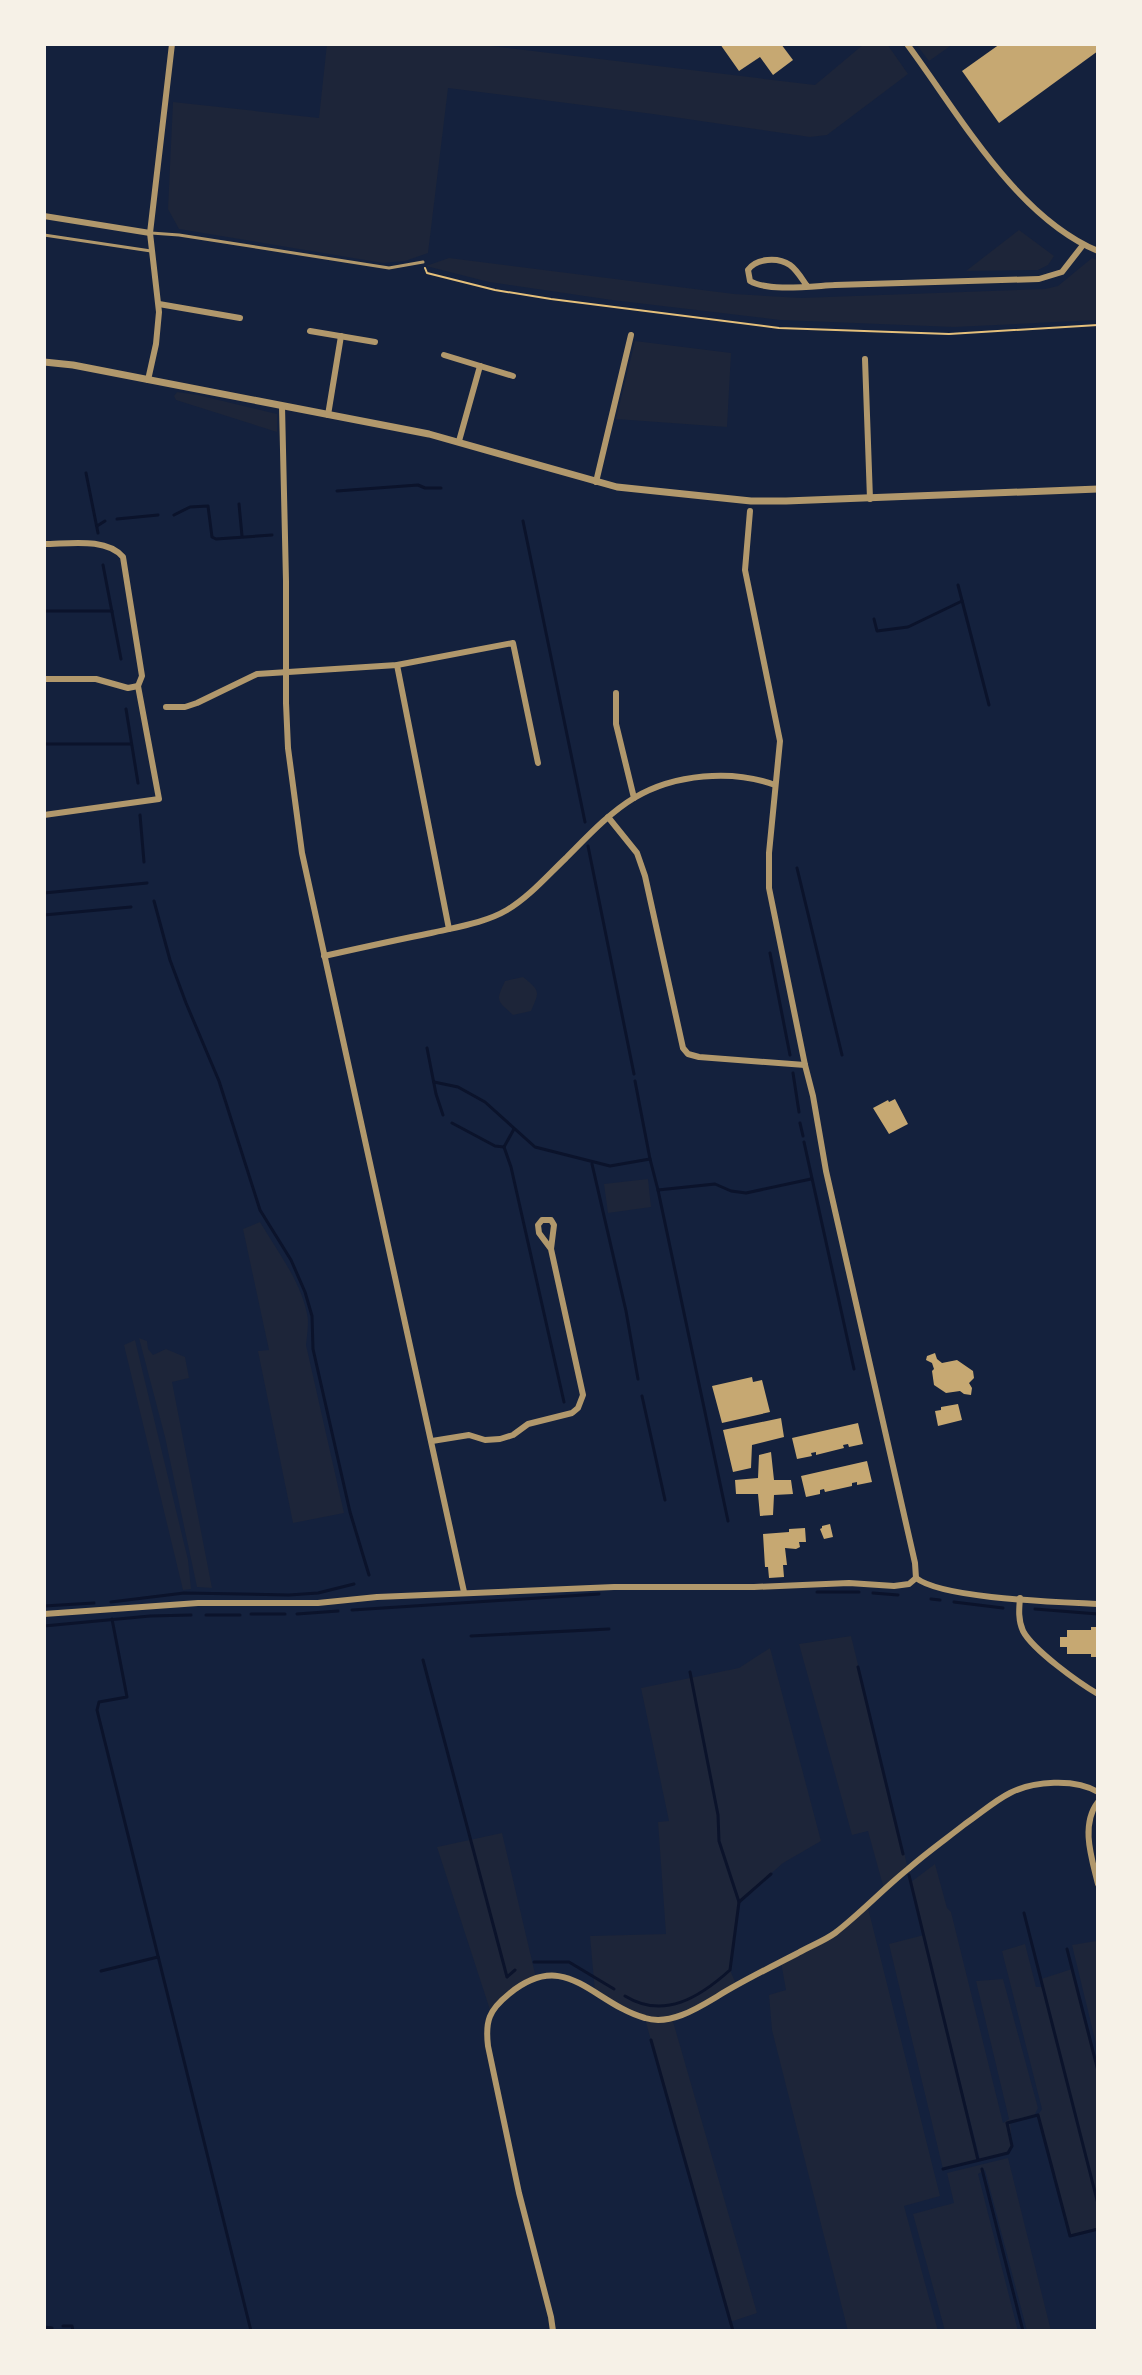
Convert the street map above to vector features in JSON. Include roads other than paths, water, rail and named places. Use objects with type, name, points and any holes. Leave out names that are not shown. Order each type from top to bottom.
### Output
[{"type":"street","points":[[148,380],[158,330],[159,304],[150,233],[172,44]]},
{"type":"street","points":[[907,44],[1016,190],[1047,220],[1083,245],[1098,251]]},
{"type":"street","points":[[44,216],[150,233]]},
{"type":"street","points":[[807,286],[786,263],[761,260],[748,270],[750,281],[757,285],[807,286],[1046,278],[1062,272],[1083,245]]},
{"type":"street","points":[[159,304],[240,318]]},
{"type":"street","points":[[310,331],[375,342]]},
{"type":"street","points":[[596,482],[631,335]]},
{"type":"street","points":[[328,415],[341,336]]},
{"type":"street","points":[[444,355],[513,376]]},
{"type":"street","points":[[865,359],[870,499]]},
{"type":"street","points":[[44,362],[459,441],[596,482],[638,490],[751,501],[1098,489]]},
{"type":"street","points":[[459,441],[480,366]]},
{"type":"street","points":[[282,406],[288,748],[302,853],[464,1592]]},
{"type":"street","points":[[750,511],[745,570],[779,727],[780,752],[769,853],[769,888],[840,1233],[916,1578],[939,1589],[1098,1604]]},
{"type":"street","points":[[44,544],[104,545],[115,549],[123,557],[142,676],[138,686],[159,799],[44,815]]},
{"type":"street","points":[[166,707],[185,707],[197,703],[257,674],[397,665],[513,643],[538,763]]},
{"type":"street","points":[[397,665],[449,929]]},
{"type":"street","points":[[44,679],[96,679],[128,688],[138,686]]},
{"type":"street","points":[[616,693],[616,724],[634,798]]},
{"type":"street","points":[[324,956],[449,929],[507,910],[608,817],[634,798],[673,783],[715,776],[759,779],[775,785]]},
{"type":"street","points":[[608,817],[637,853],[645,876],[683,1048],[688,1054],[699,1057],[805,1065]]},
{"type":"street","points":[[432,1441],[469,1435],[485,1440],[500,1439],[513,1435],[528,1424],[572,1413],[582,1403],[583,1395],[551,1249]]},
{"type":"street","points":[[44,1614],[198,1603],[318,1603],[464,1592],[614,1587],[849,1583],[894,1586],[909,1584],[916,1578]]},
{"type":"street","points":[[1020,1598],[1019,1617],[1027,1636],[1069,1675],[1098,1694]]},
{"type":"street","points":[[553,2331],[519,2193],[488,2046],[486,2026],[500,2002],[536,1978],[559,1975],[579,1982],[645,2018],[672,2018],[696,2009],[736,1984],[834,1934],[908,1869],[1012,1792],[1051,1784],[1083,1786],[1098,1792]]},
{"type":"street","points":[[1098,1802],[1090,1815],[1089,1832],[1098,1884]]},
{"type":"lane","points":[[150,233],[389,268],[423,262]]},
{"type":"lane","points":[[44,235],[151,251]]},
{"type":"waterway","points":[[86,473],[98,533]]},
{"type":"waterway","points":[[337,491],[418,485],[441,488]]},
{"type":"waterway","points":[[239,504],[242,536]]},
{"type":"waterway","points":[[174,515],[190,507],[208,506],[212,537],[216,539],[272,535]]},
{"type":"waterway","points":[[117,519],[158,515]]},
{"type":"waterway","points":[[97,526],[105,521]]},
{"type":"waterway","points":[[523,521],[585,822]]},
{"type":"waterway","points":[[103,565],[121,659]]},
{"type":"waterway","points":[[958,585],[989,705]]},
{"type":"waterway","points":[[874,619],[877,631],[908,627],[962,601]]},
{"type":"waterway","points":[[44,611],[112,611]]},
{"type":"waterway","points":[[126,709],[138,783]]},
{"type":"waterway","points":[[44,744],[131,744]]},
{"type":"waterway","points":[[140,815],[144,862]]},
{"type":"waterway","points":[[588,846],[634,1074]]},
{"type":"waterway","points":[[797,868],[842,1055]]},
{"type":"waterway","points":[[44,893],[147,883]]},
{"type":"waterway","points":[[154,901],[170,960],[219,1081],[260,1210],[291,1260],[305,1292],[312,1316],[313,1349],[350,1512],[369,1575]]},
{"type":"waterway","points":[[44,915],[131,907]]},
{"type":"waterway","points":[[770,953],[790,1055]]},
{"type":"waterway","points":[[427,1048],[443,1115]]},
{"type":"waterway","points":[[793,1073],[799,1112]]},
{"type":"waterway","points":[[635,1081],[728,1521]]},
{"type":"waterway","points":[[434,1082],[458,1087],[485,1102],[535,1147],[610,1166],[650,1159]]},
{"type":"waterway","points":[[452,1123],[495,1146],[504,1147],[514,1129]]},
{"type":"waterway","points":[[800,1123],[803,1136]]},
{"type":"waterway","points":[[804,1142],[854,1369]]},
{"type":"waterway","points":[[504,1147],[564,1402]]},
{"type":"waterway","points":[[592,1164],[626,1311],[638,1379]]},
{"type":"waterway","points":[[658,1190],[715,1184],[746,1193],[811,1179]]},
{"type":"waterway","points":[[642,1396],[665,1500]]},
{"type":"waterway","points":[[111,1602],[184,1593],[318,1593],[354,1584]]},
{"type":"waterway","points":[[817,1592],[859,1592]]},
{"type":"waterway","points":[[873,1593],[898,1595]]},
{"type":"waterway","points":[[352,1610],[599,1594]]},
{"type":"waterway","points":[[931,1599],[940,1600]]},
{"type":"waterway","points":[[954,1602],[1003,1608]]},
{"type":"waterway","points":[[44,1606],[94,1603]]},
{"type":"waterway","points":[[1035,1609],[1098,1614]]},
{"type":"waterway","points":[[297,1614],[338,1611]]},
{"type":"waterway","points":[[251,1614],[285,1614]]},
{"type":"waterway","points":[[44,1626],[191,1615]]},
{"type":"waterway","points":[[206,1615],[240,1615]]},
{"type":"waterway","points":[[112,1619],[127,1697],[99,1702],[97,1710],[251,2331]]},
{"type":"waterway","points":[[471,1636],[609,1629]]},
{"type":"waterway","points":[[423,1660],[507,1977],[515,1970]]},
{"type":"waterway","points":[[858,1667],[903,1854]]},
{"type":"waterway","points":[[690,1672],[718,1815],[719,1841],[739,1902]]},
{"type":"waterway","points":[[625,1996],[654,2006],[681,2002],[706,1989],[730,1970],[739,1902],[771,1874]]},
{"type":"waterway","points":[[909,1875],[978,2160]]},
{"type":"waterway","points":[[1024,1913],[1098,2204]]},
{"type":"waterway","points":[[1067,1949],[1098,2071]]},
{"type":"waterway","points":[[101,1971],[158,1957]]},
{"type":"waterway","points":[[534,1962],[569,1962],[614,1989]]},
{"type":"waterway","points":[[651,2040],[733,2331]]},
{"type":"waterway","points":[[943,2169],[1008,2153],[1012,2146],[1007,2123],[1038,2115],[1070,2236],[1098,2229]]},
{"type":"waterway","points":[[982,2169],[1023,2331]]},
{"type":"waterway","points":[[63,2326],[72,2326],[73,2331]]},
{"type":"waterway","points":[[44,2327],[52,2328]]}]
